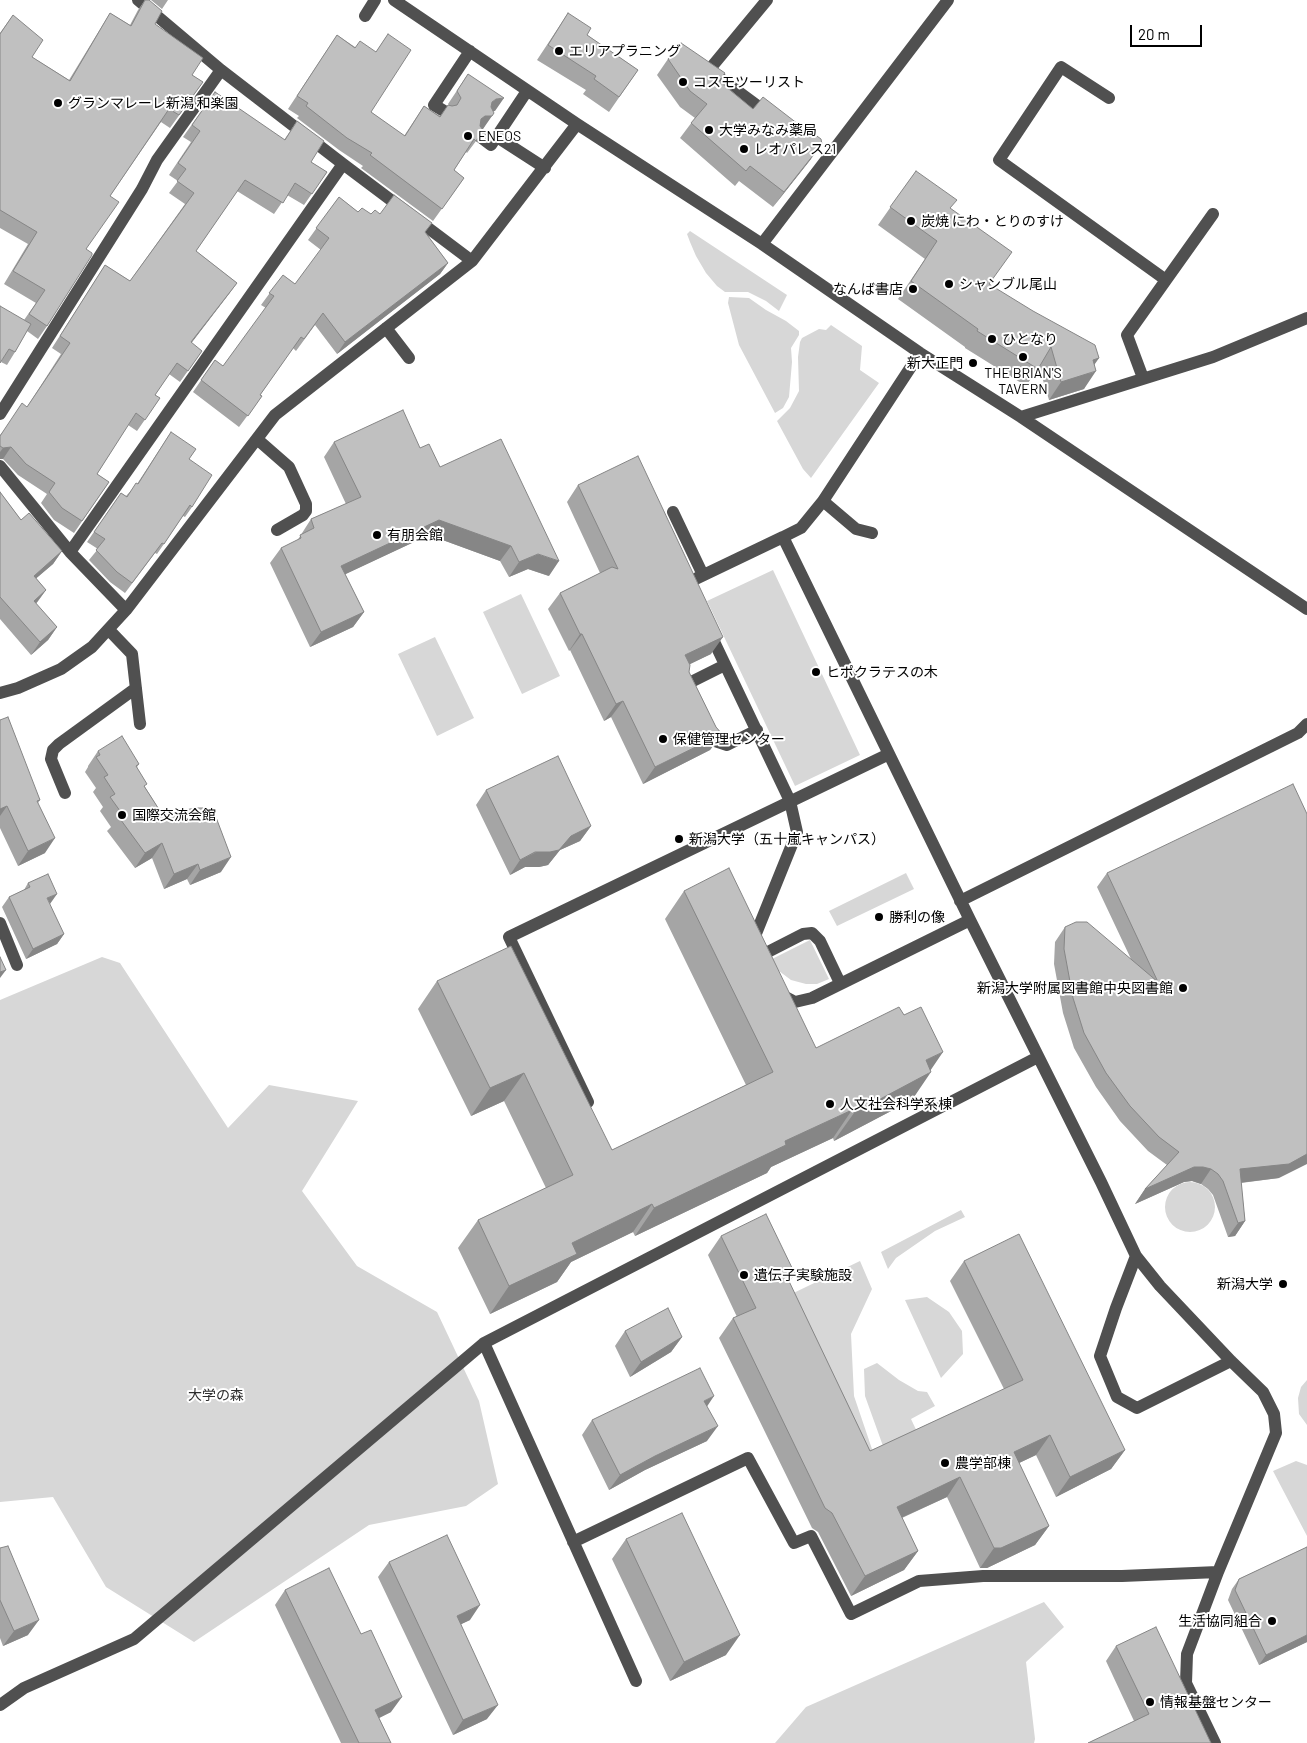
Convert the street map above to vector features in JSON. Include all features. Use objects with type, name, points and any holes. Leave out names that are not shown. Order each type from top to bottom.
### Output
[{"type":"street","points":[[138,0],[275,106],[343,164],[472,261]]},
{"type":"street","points":[[365,16],[375,0]]},
{"type":"street","points":[[394,0],[527,91],[762,244],[920,353],[1021,417],[1307,609]]},
{"type":"street","points":[[767,0],[709,70],[780,123]]},
{"type":"street","points":[[762,244],[824,155],[948,0]]},
{"type":"street","points":[[444,111],[434,105],[449,92],[470,51]]},
{"type":"street","points":[[0,414],[142,189],[157,160],[218,63]]},
{"type":"street","points":[[1109,98],[1061,67],[999,160],[1166,280]]},
{"type":"street","points":[[478,136],[491,144],[527,91]]},
{"type":"street","points":[[490,119],[500,132],[545,168]]},
{"type":"street","points":[[0,693],[61,669],[92,647],[126,610],[275,415],[472,261],[577,124]]},
{"type":"street","points":[[70,552],[176,410],[280,245],[343,164]]},
{"type":"street","points":[[1143,378],[1127,335],[1213,214]]},
{"type":"street","points":[[1021,417],[1213,357],[1307,318]]},
{"type":"street","points":[[386,328],[409,358]]},
{"type":"street","points":[[694,600],[687,583],[800,528],[823,501],[920,353]]},
{"type":"street","points":[[257,439],[289,466],[306,504],[306,510],[303,515],[277,530]]},
{"type":"street","points":[[0,466],[70,552],[126,610]]},
{"type":"street","points":[[823,501],[856,529],[872,533]]},
{"type":"street","points":[[673,512],[703,575]]},
{"type":"street","points":[[783,537],[1136,1256],[1160,1286],[1263,1392],[1274,1414],[1276,1433],[1218,1572],[1187,1654],[1186,1683],[1215,1743]]},
{"type":"street","points":[[702,616],[790,801],[797,832],[753,941],[762,960],[803,934],[812,933],[820,941],[840,984]]},
{"type":"street","points":[[109,630],[132,654],[140,724]]},
{"type":"street","points":[[693,700],[685,685],[725,665]]},
{"type":"street","points":[[65,793],[51,759],[53,750],[136,688]]},
{"type":"street","points":[[700,716],[712,740],[726,745],[757,730]]},
{"type":"street","points":[[960,900],[1298,733],[1307,724]]},
{"type":"street","points":[[588,1102],[508,937],[889,754]]},
{"type":"street","points":[[772,979],[779,994],[795,1002],[812,998],[970,920]]},
{"type":"street","points":[[0,923],[17,965]]},
{"type":"street","points":[[0,1705],[24,1688],[134,1640],[484,1343],[1038,1057]]},
{"type":"street","points":[[1136,1256],[1100,1356],[1117,1397],[1137,1408],[1231,1361]]},
{"type":"street","points":[[484,1343],[636,1682]]},
{"type":"street","points":[[573,1542],[748,1458],[794,1543],[811,1536],[851,1614],[919,1581],[983,1576],[1122,1576],[1218,1572]]},
{"type":"green space","points":[[690,231],[787,295],[779,311],[766,301],[748,292],[725,292],[717,286],[706,273],[696,256],[687,234]]},
{"type":"green space","points":[[729,297],[749,298],[799,331],[799,335],[791,348],[792,362],[789,397],[783,408],[775,413],[739,345],[728,303]]},
{"type":"green space","points":[[831,325],[862,346],[860,370],[879,383],[811,478],[803,469],[777,421],[790,408],[799,391],[798,357],[802,338],[819,329],[826,330]]},
{"type":"green space","points":[[773,570],[860,755],[795,786],[707,601]]},
{"type":"green space","points":[[521,594],[560,676],[522,694],[483,612]]},
{"type":"green space","points":[[435,637],[474,718],[437,736],[398,654]]},
{"type":"green space","points":[[906,873],[914,889],[837,926],[829,911]]},
{"type":"green space","points":[[810,940],[829,979],[817,984],[806,984],[791,980],[779,971],[772,959]]},
{"type":"green space","name":"大学の森","points":[[102,957],[120,963],[228,1128],[269,1085],[358,1101],[302,1191],[357,1266],[437,1312],[479,1401],[498,1484],[466,1506],[369,1525],[194,1642],[106,1587],[53,1497],[0,1502],[0,1000]]},
{"type":"green space","points":[[1185,1182],[1195,1182],[1208,1189],[1215,1202],[1215,1212],[1208,1225],[1195,1232],[1185,1232],[1176,1228],[1169,1221],[1165,1212],[1165,1202],[1169,1193],[1176,1186]]},
{"type":"green space","points":[[961,1210],[965,1217],[935,1231],[896,1258],[888,1269],[881,1252]]},
{"type":"green space","points":[[860,1261],[872,1289],[851,1334],[854,1396],[873,1452],[883,1446],[865,1396],[864,1369],[877,1363],[899,1380],[918,1391],[927,1392],[935,1406],[911,1419],[920,1438],[860,1467],[781,1299]]},
{"type":"green space","points":[[927,1297],[949,1312],[962,1331],[963,1354],[941,1378],[905,1300]]},
{"type":"green space","points":[[1307,1380],[1307,1425],[1299,1414],[1298,1398],[1301,1387]]},
{"type":"green space","points":[[1296,1461],[1307,1465],[1307,1536],[1273,1471]]},
{"type":"green space","points":[[1044,1602],[1064,1627],[1026,1662],[1034,1743],[775,1743],[806,1707]]},
{"type":"building","points":[[145,0],[149,0],[162,11],[155,24],[203,58],[192,75],[203,82],[179,115],[169,109],[110,196],[119,202],[86,249],[92,255],[47,326],[29,314],[45,290],[13,271],[37,232],[0,210],[0,34],[13,15],[43,40],[32,57],[70,81],[110,13],[131,26]]},
{"type":"building","points":[[568,13],[591,28],[587,35],[638,70],[619,97],[594,79],[596,76],[548,45]]},
{"type":"building","points":[[388,34],[411,50],[371,112],[405,136],[424,106],[440,117],[448,105],[457,105],[461,98],[457,91],[468,74],[504,98],[496,99],[492,102],[491,107],[494,113],[492,116],[485,116],[481,119],[480,126],[483,130],[476,141],[474,139],[454,170],[464,178],[442,209],[370,155],[372,153],[347,138],[306,106],[308,103],[297,96],[337,35],[355,48],[360,41],[376,52]]},
{"type":"building","points":[[681,43],[725,73],[719,81],[753,109],[763,97],[821,139],[822,144],[784,192],[750,166],[746,171],[691,123],[707,104],[690,91],[668,59]]},
{"type":"building","points":[[215,92],[285,140],[297,121],[324,141],[311,162],[327,172],[312,194],[295,183],[283,203],[245,180],[196,251],[237,283],[191,342],[202,351],[188,371],[177,363],[155,395],[160,398],[145,420],[136,413],[97,474],[109,482],[82,521],[62,508],[49,492],[55,483],[26,464],[11,447],[3,448],[0,446],[0,436],[22,403],[27,407],[70,343],[60,336],[105,265],[130,281],[194,193],[177,181],[186,169],[178,163],[200,131],[192,125]]},
{"type":"building","points":[[916,171],[957,200],[950,208],[1012,252],[989,284],[1095,345],[1099,358],[1093,360],[1096,371],[1061,382],[1051,347],[1038,369],[977,331],[978,329],[911,281],[937,241],[890,207]]},
{"type":"building","points":[[394,195],[432,223],[425,232],[448,263],[345,342],[323,313],[304,339],[301,337],[260,395],[262,396],[248,416],[201,380],[215,360],[223,366],[274,296],[269,293],[283,275],[295,284],[329,238],[316,228],[339,197],[358,212],[362,208],[371,214],[375,210],[380,214]]},
{"type":"building","points":[[0,306],[31,324],[15,352],[9,349],[0,363]]},
{"type":"building","points":[[403,410],[420,448],[429,444],[440,467],[501,439],[559,561],[538,554],[519,562],[511,546],[439,520],[341,566],[364,612],[321,632],[281,548],[301,538],[300,535],[314,528],[311,519],[361,497],[334,442]]},
{"type":"building","points":[[171,432],[196,449],[189,459],[212,475],[192,507],[190,505],[164,544],[162,543],[132,583],[117,572],[96,550],[105,539],[94,532],[121,493],[127,497],[136,483],[138,484]]},
{"type":"building","points":[[638,456],[723,637],[685,655],[690,665],[689,672],[716,727],[722,734],[655,767],[623,701],[616,704],[560,593],[612,567],[618,569],[578,485]]},
{"type":"building","points":[[0,492],[21,520],[29,513],[62,551],[34,576],[46,590],[34,601],[57,627],[40,642],[0,597]]},
{"type":"building","points":[[8,717],[40,800],[37,801],[55,838],[28,851],[7,806],[0,809],[0,720]]},
{"type":"building","points":[[122,736],[139,764],[136,766],[147,784],[144,786],[162,814],[196,808],[203,808],[214,812],[231,857],[200,870],[198,864],[174,874],[162,843],[145,853],[118,816],[123,815],[110,797],[115,794],[104,777],[108,775],[96,757],[100,755],[98,751]]},
{"type":"building","points":[[558,756],[591,826],[571,836],[559,850],[535,852],[520,860],[486,790]]},
{"type":"building","name":"新潟大学附属図書館中央図書館","points":[[1293,784],[1307,814],[1307,1154],[1289,1164],[1240,1169],[1245,1221],[1238,1223],[1223,1181],[1211,1169],[1194,1167],[1145,1189],[1179,1152],[1159,1137],[1130,1106],[1106,1073],[1084,1033],[1073,998],[1064,949],[1065,927],[1076,922],[1087,922],[1158,982],[1107,873]]},
{"type":"building","points":[[729,868],[816,1048],[899,1007],[904,1015],[921,1007],[943,1052],[926,1060],[931,1072],[854,1113],[852,1110],[785,1141],[786,1145],[654,1208],[652,1204],[572,1243],[577,1254],[509,1286],[478,1220],[573,1175],[524,1073],[490,1088],[437,981],[511,946],[612,1150],[773,1072],[684,891]]},
{"type":"building","points":[[48,874],[57,894],[47,898],[64,934],[33,949],[9,897],[30,887],[28,883]]},
{"type":"building","points":[[0,957],[6,970],[0,972]]},
{"type":"building","points":[[766,1214],[795,1274],[787,1277],[870,1451],[1023,1380],[964,1261],[1019,1234],[1125,1450],[1070,1477],[1050,1435],[1014,1452],[1049,1526],[1001,1548],[994,1548],[960,1477],[897,1507],[918,1551],[865,1576],[832,1513],[825,1508],[733,1318],[756,1308],[721,1236]]},
{"type":"building","points":[[668,1308],[682,1337],[641,1362],[625,1331]]},
{"type":"building","points":[[700,1368],[714,1396],[704,1401],[718,1426],[620,1475],[592,1420]]},
{"type":"building","points":[[682,1513],[740,1635],[684,1662],[626,1539]]},
{"type":"building","points":[[447,1535],[480,1605],[457,1616],[498,1705],[463,1720],[389,1562]]},
{"type":"building","points":[[8,1546],[39,1620],[14,1631],[0,1600],[0,1548]]},
{"type":"building","name":"生活協同組合","points":[[1307,1547],[1307,1635],[1266,1655],[1235,1590],[1239,1579]]},
{"type":"building","points":[[329,1568],[361,1634],[371,1630],[402,1697],[375,1710],[391,1743],[359,1743],[285,1590]]},
{"type":"building","points":[[1156,1627],[1211,1743],[1088,1743],[1149,1714],[1116,1646]]},
{"type":"place","name":"エリアプラニング","points":[[559,51]]},
{"type":"place","name":"コスモツーリスト","points":[[683,82]]},
{"type":"place","name":"グランマレーレ新潟 和楽園","points":[[58,103]]},
{"type":"place","name":"大学みなみ薬局","points":[[709,130]]},
{"type":"place","name":"ENEOS","points":[[468,136]]},
{"type":"place","name":"レオパレス21","points":[[744,149]]},
{"type":"place","name":"炭焼 にわ・とりのすけ","points":[[911,221]]},
{"type":"place","name":"シャンブル尾山","points":[[949,284]]},
{"type":"place","name":"なんば書店","points":[[913,289]]},
{"type":"place","name":"ひとなり","points":[[992,339]]},
{"type":"place","name":"THE BRIAN'S TAVERN","points":[[1023,357]]},
{"type":"place","name":"新大正門","points":[[973,363]]},
{"type":"place","name":"有朋会館","points":[[377,535]]},
{"type":"place","name":"ヒポクラテスの木","points":[[816,672]]},
{"type":"place","name":"保健管理センター","points":[[663,739]]},
{"type":"place","name":"国際交流会館","points":[[122,815]]},
{"type":"place","name":"新潟大学（五十嵐キャンパス）","points":[[679,839]]},
{"type":"place","name":"勝利の像","points":[[879,917]]},
{"type":"place","name":"新潟大学附属図書館中央図書館","points":[[1183,988]]},
{"type":"place","name":"人文社会科学系棟","points":[[830,1104]]},
{"type":"place","name":"遺伝子実験施設","points":[[744,1275]]},
{"type":"place","name":"新潟大学","points":[[1283,1284]]},
{"type":"place","name":"農学部棟","points":[[945,1463]]},
{"type":"place","name":"生活協同組合","points":[[1272,1621]]},
{"type":"place","name":"情報基盤センター","points":[[1150,1702]]}]
